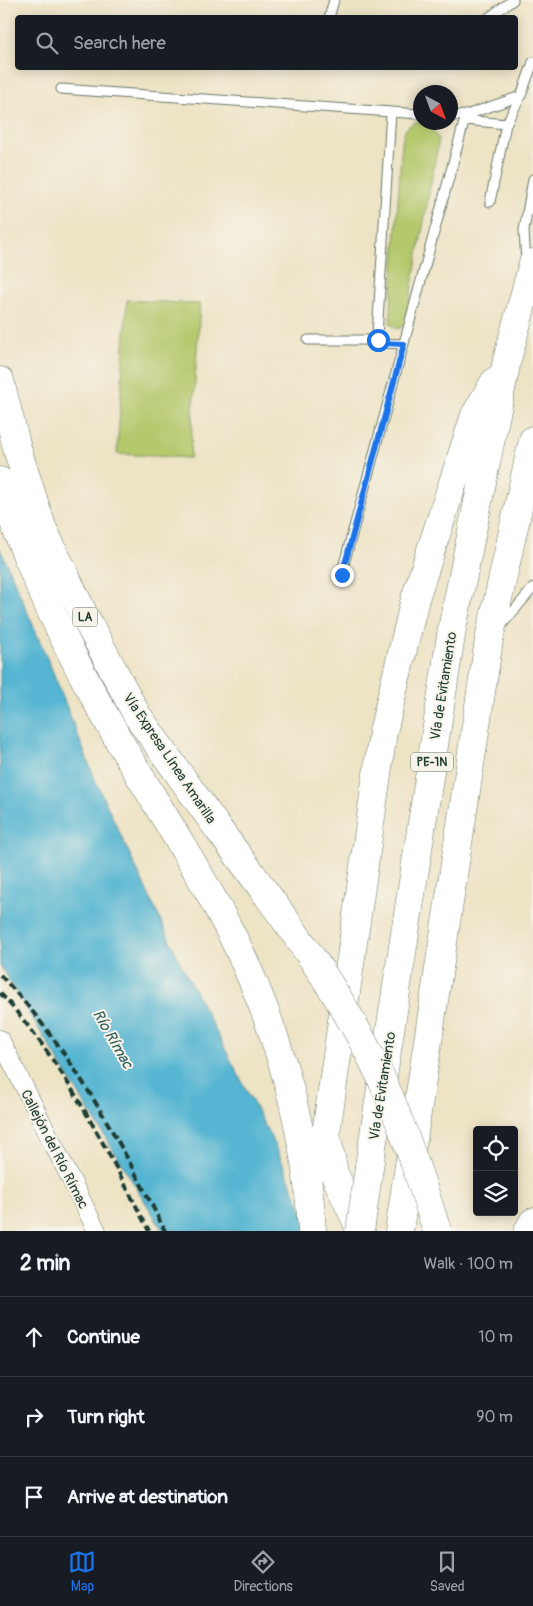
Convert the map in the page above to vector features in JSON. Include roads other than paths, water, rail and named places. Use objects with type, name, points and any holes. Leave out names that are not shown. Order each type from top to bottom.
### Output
[{"type":"main road","name":"Vía de Evitamiento","points":[[361,1231],[452,630],[507,360],[530,274]]},
{"type":"main road","points":[[361,1231],[334,1173],[326,1133],[383,732],[415,598],[475,415],[507,360]]},
{"type":"main road","name":"Vía Expresa Línea Amarilla","points":[[0,381],[18,452],[42,527],[85,617],[138,715],[219,830],[304,944],[363,1043],[390,1097],[437,1231]]},
{"type":"main road","name":"PE-1N","points":[[399,1230],[489,640],[533,440]]},
{"type":"main road","name":"LA","points":[[0,482],[10,513],[60,632],[114,732],[196,870],[241,954],[260,998],[284,1069],[302,1141],[312,1231]]},
{"type":"main road","points":[[528,1231],[533,1222]]},
{"type":"street","name":"Callejón del Río Rímac","points":[[0,1039],[97,1231]]},
{"type":"lane","points":[[330,15],[334,0]]},
{"type":"lane","points":[[492,15],[513,0]]},
{"type":"lane","points":[[490,202],[506,124],[521,96],[533,62]]},
{"type":"lane","points":[[61,89],[413,114]]},
{"type":"lane","points":[[466,117],[521,96]]},
{"type":"lane","points":[[378,340],[390,112]]},
{"type":"lane","points":[[458,116],[506,124]]},
{"type":"lane","points":[[342,575],[466,117]]},
{"type":"lane","points":[[530,274],[524,230],[533,179]]},
{"type":"lane","points":[[308,340],[378,340],[381,343],[404,344]]},
{"type":"lane","points":[[489,640],[533,588]]},
{"type":"water","name":"Río Rímac","points":[[0,548],[53,672],[96,782],[181,964],[275,1145],[311,1231],[163,1231],[0,966]]},
{"type":"railway","points":[[0,975],[49,1033],[71,1064],[112,1130],[165,1231]]},
{"type":"railway","points":[[0,993],[23,1020],[64,1077],[100,1137],[149,1231]]}]
